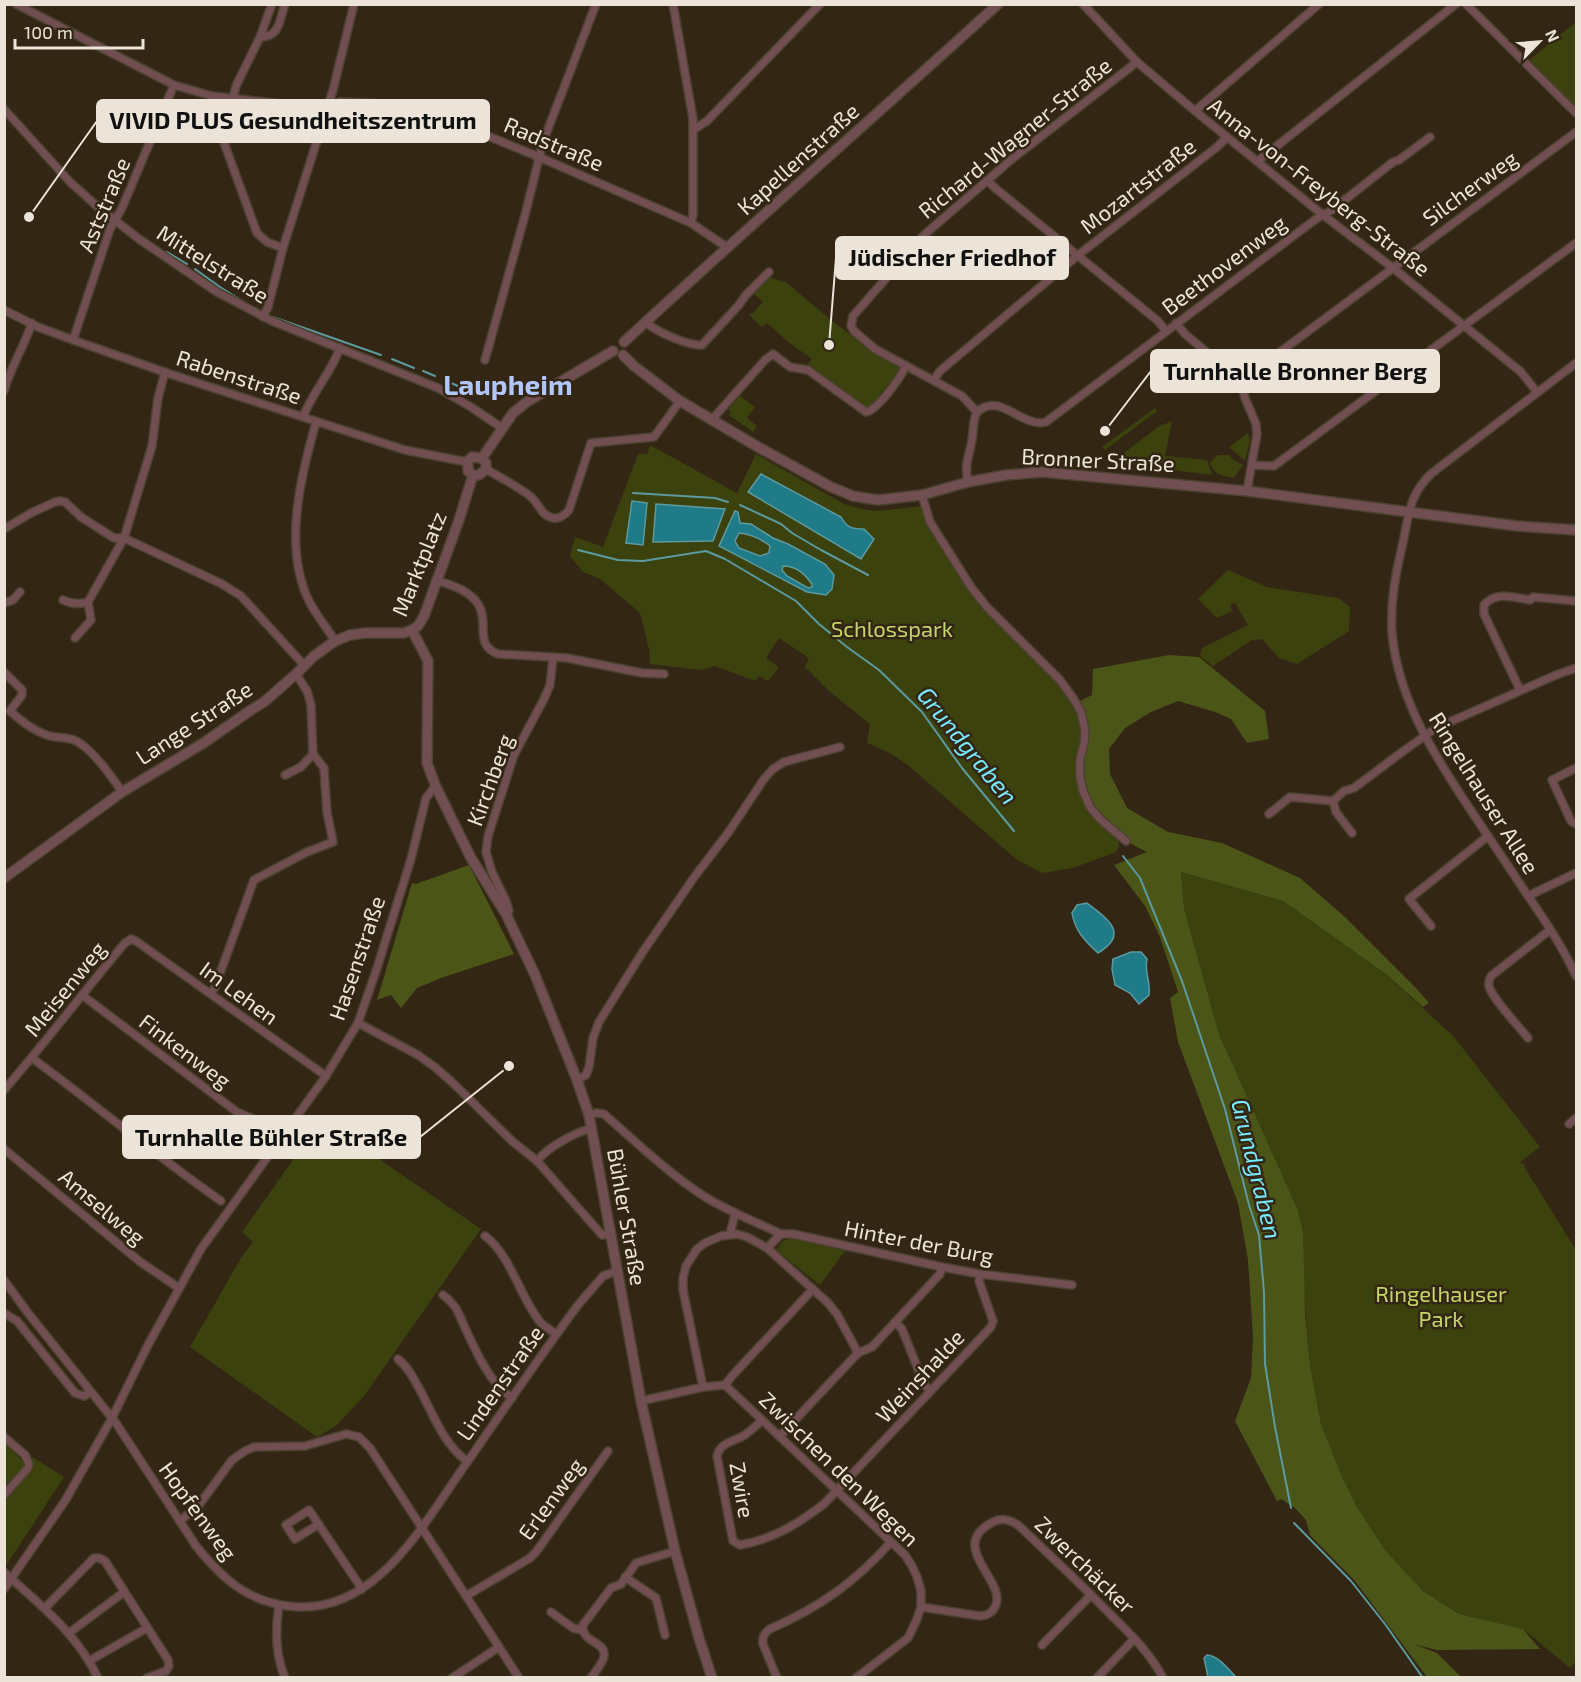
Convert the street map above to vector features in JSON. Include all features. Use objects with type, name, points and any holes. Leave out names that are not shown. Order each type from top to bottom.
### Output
[{"type":"street","name":"Radstraße","points":[[16,4],[174,85],[212,96],[316,108],[340,102],[404,105],[429,112],[691,223],[728,248]]},
{"type":"street","points":[[233,98],[236,86],[260,37],[272,4]]},
{"type":"street","points":[[260,37],[268,37],[275,33],[285,4]]},
{"type":"street","points":[[263,317],[268,307],[283,248],[328,105],[354,4]]},
{"type":"street","points":[[484,360],[539,157],[596,4]]},
{"type":"street","points":[[673,4],[693,119],[693,215],[691,223]]},
{"type":"street","points":[[693,130],[707,121],[820,4]]},
{"type":"street","name":"Kapellenstraße","points":[[624,342],[998,4]]},
{"type":"street","name":"Anna-von-Freyberg-Straße","points":[[1083,4],[1137,62],[1323,215],[1393,268],[1521,372],[1537,392]]},
{"type":"street","points":[[1195,111],[1319,4]]},
{"type":"street","points":[[1258,161],[1456,4]]},
{"type":"street","points":[[1466,4],[1576,113]]},
{"type":"street","name":"Richard-Wagner-Straße","points":[[906,366],[858,335],[852,326],[853,316],[924,234],[1012,159],[1137,62]]},
{"type":"street","name":"Aststraße","points":[[73,340],[110,229],[126,199],[174,85]]},
{"type":"street","points":[[212,96],[210,104],[212,110],[258,233],[267,242],[283,248]]},
{"type":"street","name":"Mittelstraße","points":[[4,109],[70,182],[139,238],[217,292],[263,317],[438,388],[502,428]]},
{"type":"street","name":"Silcherweg","points":[[1241,381],[1576,132]]},
{"type":"street","name":"Mozartstraße","points":[[934,380],[940,371],[1077,256],[1217,147],[1227,136]]},
{"type":"street","name":"Beethovenweg","points":[[977,412],[993,404],[1031,422],[1046,422],[1176,323],[1430,137]]},
{"type":"street","points":[[987,181],[1158,321],[1166,331]]},
{"type":"street","points":[[1252,465],[1274,466],[1576,243]]},
{"type":"street","points":[[646,322],[664,333],[695,345],[702,345],[746,295],[770,272]]},
{"type":"street","name":"Rabenstraße","points":[[4,310],[73,340],[316,422],[405,450],[467,462]]},
{"type":"street","points":[[4,391],[8,376],[23,348],[32,323]]},
{"type":"street","points":[[1176,323],[1185,334],[1241,381],[1245,398],[1256,424],[1257,434],[1247,491]]},
{"type":"street","points":[[619,341],[624,342],[627,348],[623,355],[616,355],[612,347],[619,341]]},
{"type":"street","points":[[303,417],[340,348]]},
{"type":"street","points":[[482,458],[513,412],[613,351]]},
{"type":"street","points":[[712,420],[765,360],[773,354],[790,367],[808,370],[866,412],[875,407],[906,366],[962,396],[977,412],[974,417],[966,466],[968,482]]},
{"type":"street","name":"Bronner Straße","points":[[623,355],[680,401],[758,447],[831,487],[878,500],[922,495],[968,482],[1006,475],[1042,472],[1247,491],[1517,526],[1576,530]]},
{"type":"street","name":"Ringelhauser Allee","points":[[1576,363],[1432,472],[1419,486],[1411,504],[1394,578],[1392,619],[1392,634],[1400,677],[1424,736],[1551,930],[1576,974]]},
{"type":"street","points":[[75,638],[91,620],[88,602],[124,538],[152,446],[158,399],[165,372]]},
{"type":"street","points":[[486,469],[531,497],[540,510],[547,515],[562,517],[569,510],[591,443],[654,437],[680,401]]},
{"type":"street","points":[[316,422],[303,468],[295,537],[296,554],[298,571],[310,602],[335,641]]},
{"type":"street","points":[[472,457],[482,458],[486,463],[486,469],[479,475],[473,475],[468,471],[467,462],[472,457]]},
{"type":"street","name":"Marktplatz","points":[[436,788],[427,763],[429,666],[427,655],[412,630],[418,626],[424,616],[473,475]]},
{"type":"street","points":[[922,495],[930,522],[971,587],[987,607],[1060,680],[1073,698],[1081,712],[1085,731],[1080,759],[1083,791],[1090,807],[1100,819],[1126,841]]},
{"type":"street","points":[[4,529],[55,502],[65,502],[81,517],[114,538],[124,538],[222,584],[241,596],[304,665]]},
{"type":"street","points":[[436,580],[456,586],[478,604],[485,645],[498,654],[567,658],[642,673],[664,674]]},
{"type":"street","points":[[4,603],[12,600],[20,592]]},
{"type":"street","points":[[1520,690],[1484,614],[1484,605],[1501,595],[1530,600],[1533,597],[1576,601]]},
{"type":"street","points":[[63,600],[81,604],[88,602]]},
{"type":"street","name":"Lange Straße","points":[[4,878],[122,792],[202,744],[264,702],[314,656],[335,641],[350,635],[403,633],[412,630]]},
{"type":"street","name":"Kirchberg","points":[[506,915],[509,911],[506,901],[492,872],[486,852],[488,836],[514,755],[550,685],[553,658]]},
{"type":"street","points":[[1269,814],[1290,797],[1333,801],[1344,791],[1354,788],[1436,729],[1520,690],[1576,668]]},
{"type":"street","points":[[4,672],[22,690],[22,695],[8,713],[37,731],[49,736],[74,740],[86,748],[122,792]]},
{"type":"street","points":[[211,994],[254,879],[307,852],[333,842],[327,812],[324,768],[313,754],[311,705],[307,691],[296,674]]},
{"type":"street","points":[[577,1080],[586,1075],[593,1038],[605,1012],[681,895],[728,833],[764,779],[784,762],[840,747]]},
{"type":"street","points":[[285,775],[301,767],[313,754]]},
{"type":"street","points":[[1576,768],[1552,780],[1571,821],[1576,824]]},
{"type":"street","name":"Bühler Straße","points":[[436,788],[471,858],[506,915],[535,975],[589,1115],[641,1401],[675,1551],[712,1677]]},
{"type":"street","name":"Hasenstraße","points":[[4,1589],[65,1501],[112,1418],[201,1249],[326,1076],[358,1023],[411,859],[426,798],[436,788]]},
{"type":"street","points":[[1333,801],[1336,812],[1352,833]]},
{"type":"street","points":[[1431,926],[1409,899],[1488,836]]},
{"type":"street","points":[[1528,896],[1576,873]]},
{"type":"street","points":[[1528,1038],[1490,990],[1488,983],[1491,976],[1551,930]]},
{"type":"street","name":"Im Lehen","points":[[131,939],[326,1076]]},
{"type":"street","name":"Meisenweg","points":[[4,1090],[125,943],[131,939]]},
{"type":"street","name":"Finkenweg","points":[[82,995],[237,1112],[272,1127]]},
{"type":"street","points":[[358,1023],[418,1055],[436,1068],[512,1141],[537,1161],[602,1235],[610,1234]]},
{"type":"street","points":[[32,1058],[175,1169],[221,1201]]},
{"type":"street","name":"Hinter der Burg","points":[[589,1115],[604,1114],[702,1195],[735,1214],[781,1234],[793,1233],[980,1274],[1071,1285]]},
{"type":"street","points":[[1569,1124],[1576,1118]]},
{"type":"street","points":[[537,1161],[543,1153],[580,1131],[592,1128]]},
{"type":"street","name":"Amselweg","points":[[4,1149],[139,1261],[179,1288]]},
{"type":"street","points":[[730,1234],[735,1214]]},
{"type":"street","points":[[703,1388],[682,1278],[686,1266],[698,1249],[730,1234],[747,1237],[767,1248],[827,1302],[837,1314],[858,1353]]},
{"type":"street","points":[[767,1248],[781,1234]]},
{"type":"street","points":[[485,1236],[500,1251],[532,1311],[542,1324],[556,1334]]},
{"type":"street","points":[[780,1436],[858,1353],[872,1347],[940,1274],[942,1267]]},
{"type":"street","name":"Lindenstraße","points":[[422,1526],[578,1305],[603,1276],[617,1271]]},
{"type":"street","name":"Weinshalde","points":[[837,1491],[991,1327],[993,1321],[979,1281],[980,1274]]},
{"type":"street","name":"Hopfenweg","points":[[4,1280],[112,1418],[208,1561],[232,1584],[253,1597],[299,1608],[337,1602],[362,1589],[392,1563],[422,1526]]},
{"type":"street","points":[[641,1401],[725,1385],[813,1289]]},
{"type":"street","points":[[443,1295],[456,1308],[491,1378],[502,1391],[512,1398]]},
{"type":"street","points":[[4,1313],[17,1321],[75,1392],[84,1396],[90,1392]]},
{"type":"street","points":[[895,1322],[902,1329],[924,1384],[930,1391]]},
{"type":"street","points":[[398,1359],[413,1378],[451,1447],[467,1461]]},
{"type":"street","name":"Zwischen den Wegen","points":[[725,1385],[905,1555],[915,1572],[921,1591],[921,1608]]},
{"type":"street","name":"Zwire","points":[[762,1420],[745,1436],[718,1449],[717,1456],[733,1541],[740,1545],[780,1533],[808,1516],[837,1491]]},
{"type":"street","points":[[180,1521],[199,1505],[232,1460],[245,1451],[254,1448],[305,1446],[346,1434],[359,1437],[365,1441],[422,1526],[519,1677]]},
{"type":"street","points":[[4,1437],[25,1455],[29,1464],[4,1496]]},
{"type":"street","name":"Erlenweg","points":[[466,1596],[530,1558],[536,1552],[608,1451]]},
{"type":"street","points":[[319,1524],[295,1539],[286,1525],[309,1510],[319,1524],[362,1589]]},
{"type":"street","name":"Zwerchäcker","points":[[921,1608],[980,1616],[992,1612],[998,1596],[976,1556],[975,1542],[980,1531],[985,1527],[1000,1519],[1012,1521],[1145,1649],[1163,1677]]},
{"type":"street","points":[[777,1677],[763,1644],[764,1634],[813,1608],[842,1589],[891,1542]]},
{"type":"street","points":[[591,1677],[603,1660],[604,1653],[601,1647],[584,1635],[583,1625],[611,1588],[621,1584],[636,1563],[675,1551]]},
{"type":"street","points":[[45,1608],[94,1558],[105,1561],[168,1660],[166,1671],[147,1677]]},
{"type":"street","points":[[4,1572],[45,1608],[69,1633],[90,1661],[98,1677]]},
{"type":"street","points":[[625,1578],[656,1598],[666,1635]]},
{"type":"street","points":[[69,1633],[124,1592]]},
{"type":"street","points":[[1042,1645],[1091,1595]]},
{"type":"street","points":[[279,1605],[276,1630],[277,1648],[285,1677]]},
{"type":"street","points":[[856,1677],[908,1638],[921,1608]]},
{"type":"street","points":[[551,1612],[573,1628],[582,1630]]},
{"type":"street","points":[[90,1661],[147,1628]]},
{"type":"street","points":[[1097,1677],[1134,1639]]},
{"type":"street","points":[[452,1677],[499,1647]]},
{"type":"green space","points":[[1576,22],[1576,109],[1528,61]]},
{"type":"green space","points":[[769,277],[787,283],[872,351],[898,366],[898,372],[872,405],[864,408],[808,364],[812,359],[767,323],[762,327],[749,315],[763,302],[753,293]]},
{"type":"green space","points":[[740,396],[755,407],[747,418],[757,426],[753,432],[729,415],[731,412],[728,409]]},
{"type":"green space","points":[[1155,408],[1157,411],[1105,450],[1102,447]]},
{"type":"green space","points":[[1172,421],[1165,456],[1207,460],[1212,475],[1112,462],[1158,427]]},
{"type":"green space","points":[[1248,433],[1250,440],[1245,461],[1229,447]]},
{"type":"green space","name":"Schlosspark","points":[[650,445],[737,493],[756,454],[844,504],[878,511],[922,506],[969,588],[1058,681],[1072,700],[1079,713],[1119,842],[1116,852],[1073,868],[1042,873],[1016,859],[909,766],[890,753],[867,743],[870,724],[829,691],[805,667],[809,658],[779,638],[766,658],[779,667],[768,681],[759,676],[755,681],[715,666],[700,670],[650,664],[649,649],[640,613],[600,579],[583,572],[570,556],[575,537],[603,547],[638,454],[647,454]]},
{"type":"green space","points":[[1218,455],[1229,455],[1243,465],[1234,478],[1214,470],[1210,462]]},
{"type":"green space","points":[[1228,570],[1267,587],[1338,598],[1350,607],[1349,631],[1297,664],[1279,658],[1262,639],[1252,640],[1213,666],[1200,656],[1202,648],[1248,625],[1235,603],[1230,605],[1232,611],[1217,618],[1198,599]]},
{"type":"green space","points":[[1169,655],[1199,657],[1265,711],[1269,739],[1247,743],[1231,719],[1178,701],[1151,712],[1125,728],[1109,749],[1110,774],[1127,808],[1168,832],[1222,843],[1300,878],[1345,917],[1429,1003],[1423,1007],[1386,974],[1283,901],[1181,872],[1184,908],[1219,1034],[1297,1208],[1303,1232],[1305,1313],[1310,1365],[1321,1424],[1342,1477],[1357,1507],[1385,1550],[1423,1591],[1459,1614],[1523,1629],[1540,1649],[1437,1650],[1413,1644],[1437,1653],[1461,1677],[1427,1677],[1355,1581],[1310,1535],[1306,1520],[1295,1508],[1281,1499],[1277,1501],[1235,1421],[1251,1378],[1253,1336],[1248,1260],[1238,1203],[1178,1042],[1170,998],[1178,992],[1160,937],[1145,906],[1114,865],[1147,852],[1116,836],[1089,808],[1078,758],[1083,732],[1079,713],[1080,701],[1092,695],[1093,669]]},
{"type":"green space","points":[[469,865],[514,954],[417,988],[401,1008],[391,995],[377,1000],[412,883],[416,884]]},
{"type":"green space","name":"Ringelhauser Park","points":[[1181,872],[1283,901],[1386,974],[1454,1037],[1540,1147],[1520,1162],[1524,1163],[1576,1250],[1576,1662],[1570,1668],[1523,1629],[1459,1614],[1423,1591],[1385,1550],[1357,1507],[1342,1477],[1321,1424],[1310,1365],[1297,1208],[1219,1034],[1184,908]]},
{"type":"green space","points":[[324,1125],[344,1135],[481,1229],[364,1396],[336,1426],[317,1437],[190,1347],[241,1258],[253,1242],[242,1232],[293,1160],[284,1154],[300,1131],[311,1138]]},
{"type":"green space","points":[[793,1238],[845,1251],[820,1285],[776,1250],[783,1241]]},
{"type":"green space","points":[[5,1442],[20,1459],[34,1458],[64,1477],[5,1567]]},
{"type":"water","points":[[761,474],[841,517],[850,527],[864,529],[874,539],[861,559],[748,492]]},
{"type":"water","points":[[632,501],[647,503],[643,545],[626,543]]},
{"type":"water","points":[[656,504],[725,509],[713,541],[653,542]]},
{"type":"water","points":[[735,511],[738,512],[740,523],[751,524],[773,538],[825,564],[834,575],[832,589],[826,595],[807,592],[719,546]],"holes":[[[739,533],[751,535],[763,541],[770,546],[769,553],[760,556],[739,548],[735,541]],[[783,566],[799,571],[809,580],[812,587],[808,588],[787,576],[782,570]]]},
{"type":"water","points":[[1087,903],[1108,921],[1114,933],[1108,946],[1098,953],[1081,935],[1072,913],[1077,905]]},
{"type":"water","points":[[1131,952],[1141,952],[1147,959],[1149,995],[1139,1004],[1130,993],[1115,985],[1112,969],[1113,959]]},
{"type":"water","points":[[1207,1655],[1219,1660],[1236,1677],[1208,1677],[1204,1658]]},
{"type":"waterway","points":[[167,252],[187,264]]},
{"type":"waterway","points":[[195,269],[255,309]]},
{"type":"waterway","points":[[273,317],[381,355]]},
{"type":"waterway","points":[[392,359],[414,368]]},
{"type":"waterway","points":[[423,371],[435,376]]},
{"type":"waterway","points":[[444,380],[472,392]]},
{"type":"waterway","points":[[633,493],[715,498],[728,502]]},
{"type":"waterway","points":[[740,505],[781,524],[792,533],[868,575]]},
{"type":"waterway","name":"Grundgraben","points":[[578,550],[618,560],[643,561],[706,551],[725,559],[796,601],[819,624],[879,670],[922,712],[962,768],[1014,831]]},
{"type":"waterway","name":"Grundgraben","points":[[1123,856],[1140,878],[1182,981],[1225,1109],[1249,1205],[1259,1235],[1264,1292],[1265,1364],[1291,1508]]},
{"type":"waterway","name":"Grundgraben","points":[[1294,1523],[1351,1581],[1423,1678]]},
{"type":"place","name":"VIVID PLUS Gesundheitszentrum","points":[[29,217]]},
{"type":"place","name":"Jüdischer Friedhof","points":[[829,345]]},
{"type":"place","name":"Turnhalle Bronner Berg","points":[[1105,431]]},
{"type":"place","name":"Turnhalle Bühler Straße","points":[[509,1066]]},
{"type":"district","name":"Laupheim","points":[[508,385]]}]
